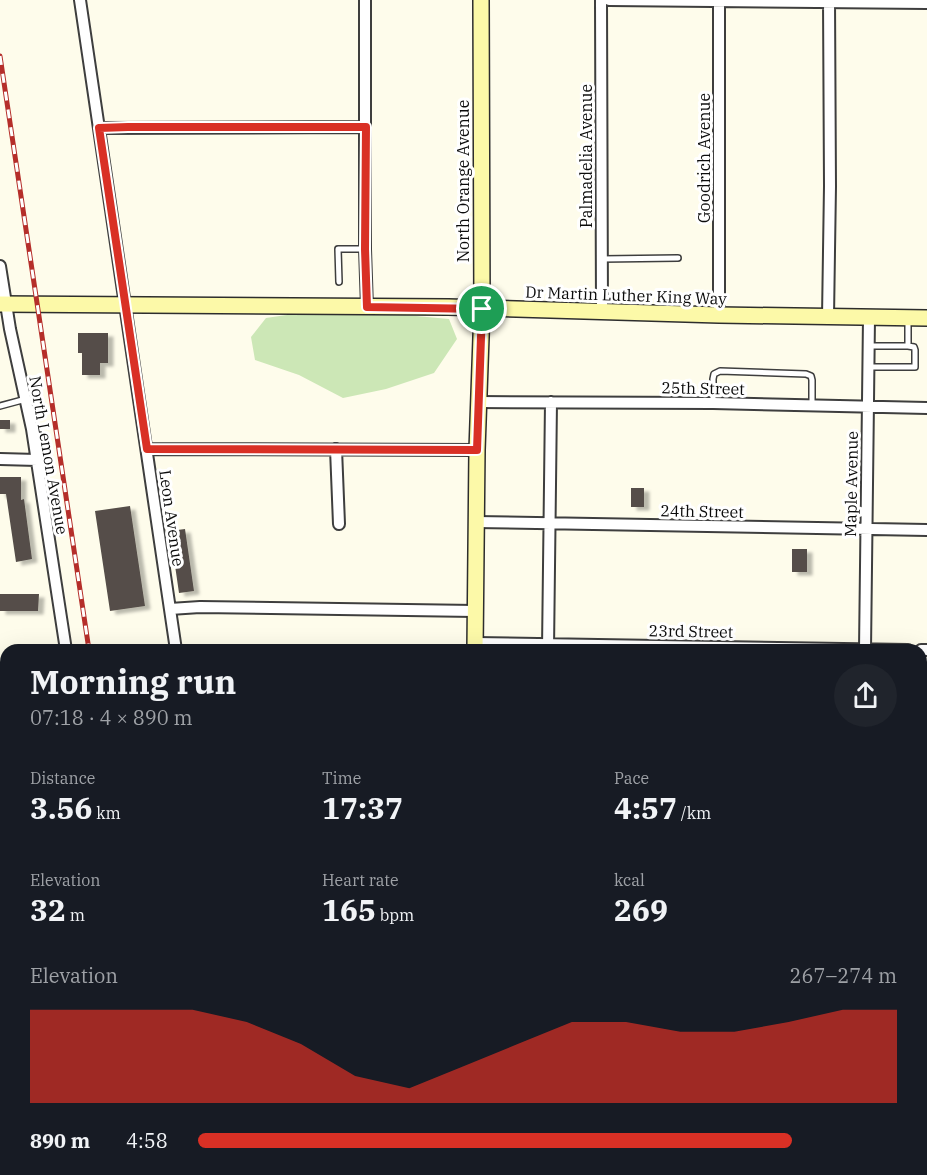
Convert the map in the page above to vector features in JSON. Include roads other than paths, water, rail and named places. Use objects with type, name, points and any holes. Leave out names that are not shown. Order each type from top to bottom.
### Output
[{"type":"street","name":"Leon Avenue","points":[[80,0],[175,644]]},
{"type":"street","points":[[365,0],[367,307]]},
{"type":"street","name":"North Orange Avenue","points":[[475,644],[478,402],[482,309],[481,0]]},
{"type":"street","name":"Palmadelia Avenue","points":[[601,0],[602,312]]},
{"type":"street","points":[[609,0],[927,3]]},
{"type":"street","name":"Goodrich Avenue","points":[[719,1],[719,315]]},
{"type":"street","points":[[828,317],[829,1]]},
{"type":"street","points":[[99,128],[366,127]]},
{"type":"street","name":"North Lemon Avenue","points":[[0,266],[3,304],[38,460],[65,644]]},
{"type":"street","name":"Dr Martin Luther King Way","points":[[3,304],[367,307],[927,318]]},
{"type":"street","name":"Maple Avenue","points":[[865,644],[869,318]]},
{"type":"street","name":"25th Street","points":[[478,402],[713,403],[927,408]]},
{"type":"street","points":[[548,644],[551,402]]},
{"type":"street","points":[[147,449],[477,450]]},
{"type":"street","points":[[336,449],[339,524]]},
{"type":"street","points":[[0,459],[38,460]]},
{"type":"street","name":"24th Street","points":[[476,522],[927,530]]},
{"type":"street","points":[[170,609],[475,611]]},
{"type":"lane","points":[[339,282],[338,249],[365,249]]},
{"type":"lane","points":[[602,259],[678,258]]},
{"type":"lane","points":[[908,318],[908,346]]},
{"type":"lane","points":[[868,346],[908,346],[914,347],[915,350],[915,367],[868,367]]},
{"type":"lane","points":[[713,403],[714,374],[720,371],[806,374],[811,376],[812,380],[812,406]]},
{"type":"lane","points":[[0,406],[26,399]]},
{"type":"railway","points":[[0,56],[88,644]]}]
